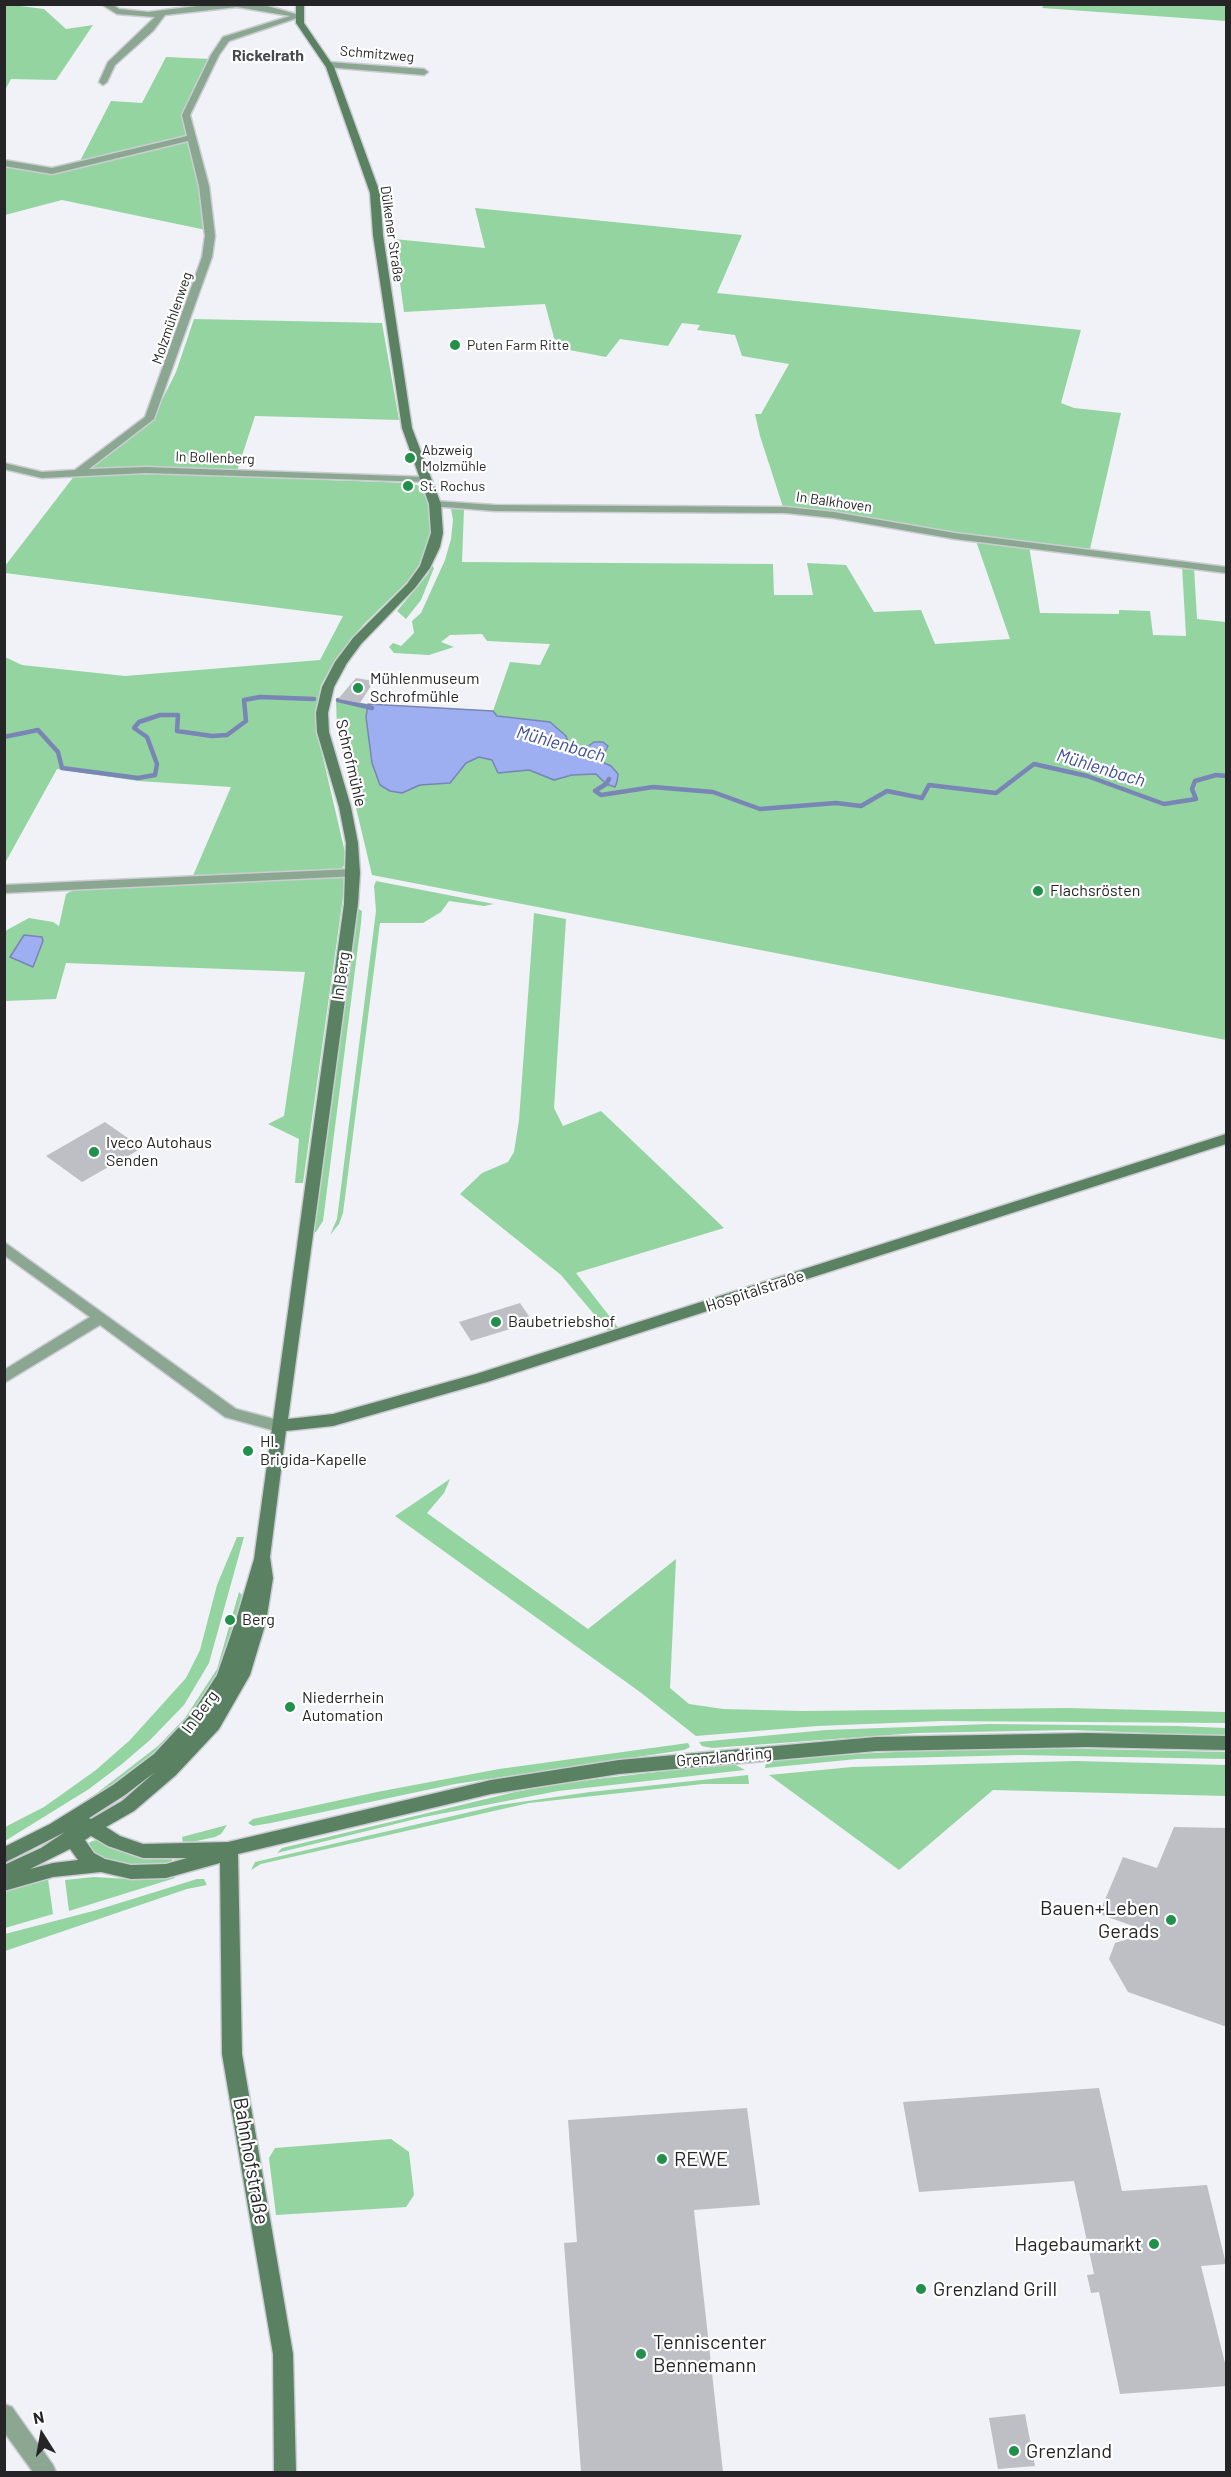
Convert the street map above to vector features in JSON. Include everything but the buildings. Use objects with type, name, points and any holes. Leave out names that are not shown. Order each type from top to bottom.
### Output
[{"type":"main road","points":[[298,16],[300,4]]},
{"type":"main road","name":"Dülkener Straße","points":[[298,16],[300,23],[329,64],[375,194],[378,235],[407,428],[435,504]]},
{"type":"main road","name":"Schrofmühle","points":[[353,873],[352,843],[345,807],[323,732],[322,713],[328,687],[341,662],[357,641],[388,610],[426,566],[437,533],[435,504]]},
{"type":"main road","name":"In Berg","points":[[73,1820],[160,1759],[199,1717],[225,1677],[245,1620],[262,1557],[351,904],[353,873]]},
{"type":"main road","name":"Hospitalstraße","points":[[279,1426],[333,1420],[481,1378],[1227,1140]]},
{"type":"main road","name":"In Berg","points":[[94,1827],[128,1806],[170,1770],[213,1724],[230,1697],[241,1675],[257,1622],[265,1578],[262,1557]]},
{"type":"main road","name":"Grenzlandring","points":[[73,1820],[94,1827],[114,1841],[143,1851],[229,1850],[491,1787],[619,1767],[887,1743],[1087,1740],[1227,1743]]},
{"type":"main road","points":[[4,1856],[73,1820],[75,1838]]},
{"type":"main road","points":[[4,1873],[94,1827]]},
{"type":"main road","name":"Grenzlandring","points":[[75,1838],[79,1848],[88,1858],[101,1865],[131,1872],[166,1871],[209,1860],[229,1850]]},
{"type":"main road","name":"Bahnhofstraße","points":[[229,1850],[232,2054],[284,2354],[285,2472]]},
{"type":"main road","points":[[4,1884],[53,1870],[101,1865]]},
{"type":"street","points":[[105,4],[117,11],[131,14],[162,14],[237,4],[298,16]]},
{"type":"street","points":[[103,82],[111,64],[150,29],[162,14]]},
{"type":"street","name":"Molzmühlenweg","points":[[79,472],[149,419],[203,267],[210,236],[204,186],[186,115],[223,41],[298,16]]},
{"type":"street","name":"Schmitzweg","points":[[329,64],[424,72]]},
{"type":"street","points":[[4,163],[52,171],[192,137]]},
{"type":"street","name":"In Bollenberg","points":[[4,466],[42,475],[147,470],[426,480]]},
{"type":"street","name":"In Balkhoven","points":[[435,504],[495,508],[786,510],[834,515],[955,536],[1227,570]]},
{"type":"street","points":[[4,889],[353,873]]},
{"type":"street","points":[[4,1247],[231,1413],[279,1426]]},
{"type":"street","points":[[4,1378],[100,1318]]},
{"type":"street","points":[[4,2414],[45,2472]]},
{"type":"green space","points":[[5,4],[44,9],[66,29],[93,25],[56,80],[11,79],[5,90]]},
{"type":"green space","points":[[1044,5],[1226,5],[1226,21],[1042,8]]},
{"type":"green space","points":[[166,57],[210,59],[185,115],[206,207],[206,230],[62,200],[5,215],[5,162],[51,170],[78,165],[111,101],[142,103]]},
{"type":"green space","points":[[475,208],[742,235],[717,293],[1081,330],[1061,403],[1074,408],[1121,413],[1090,549],[959,534],[841,514],[783,507],[755,414],[761,414],[789,364],[742,356],[735,335],[697,330],[700,325],[682,323],[668,346],[620,339],[606,357],[559,348],[556,345],[545,304],[404,312],[394,239],[485,248]]},
{"type":"green space","points":[[194,319],[382,323],[399,420],[255,416],[237,471],[95,469],[91,466],[152,420],[176,372]]},
{"type":"green space","points":[[145,473],[408,483],[417,485],[426,491],[432,516],[431,539],[426,555],[408,581],[363,625],[335,660],[321,685],[315,715],[347,861],[341,870],[192,878],[231,787],[138,781],[57,769],[5,863],[5,657],[22,665],[125,676],[320,660],[343,616],[5,573],[5,566],[75,475]]},
{"type":"green space","points":[[451,509],[464,509],[462,562],[773,564],[774,595],[813,595],[807,563],[846,565],[874,612],[921,610],[935,644],[1010,639],[976,541],[1029,546],[1040,613],[1119,614],[1119,610],[1150,611],[1153,635],[1186,636],[1182,565],[1194,567],[1197,619],[1226,622],[1226,1040],[372,875],[337,728],[336,699],[368,704],[366,717],[402,793],[420,785],[450,783],[466,763],[479,757],[492,760],[498,773],[529,770],[554,779],[572,775],[596,774],[606,784],[615,787],[611,766],[598,760],[597,755],[603,742],[594,742],[584,749],[575,749],[518,718],[497,716],[493,711],[510,662],[540,665],[550,644],[487,641],[482,634],[450,635],[441,642],[454,647],[429,655],[394,653],[389,647],[393,643],[401,646],[414,633],[412,621],[421,613],[445,560],[451,539],[453,520]]},
{"type":"green space","points":[[432,566],[434,568],[421,600],[406,619],[397,611]]},
{"type":"green space","points":[[342,876],[345,878],[344,890],[303,1183],[295,1183],[299,1139],[268,1124],[284,1116],[305,972],[66,963],[56,999],[5,1001],[5,931],[29,918],[53,922],[59,926],[66,894],[77,888]]},
{"type":"green space","points":[[376,881],[494,904],[484,906],[449,901],[441,912],[423,923],[380,923],[343,1213],[339,1224],[330,1235],[337,1219],[376,911],[374,886]]},
{"type":"green space","points":[[357,908],[362,911],[361,923],[323,1221],[316,1232],[312,1233]]},
{"type":"green space","points":[[534,913],[566,919],[554,1108],[563,1126],[601,1111],[724,1228],[576,1273],[620,1330],[609,1332],[561,1275],[460,1194],[482,1173],[508,1162],[514,1152],[519,1120]]},
{"type":"green space","points":[[450,1479],[444,1493],[427,1513],[588,1629],[676,1559],[670,1688],[689,1704],[723,1709],[803,1711],[1067,1708],[1226,1712],[1226,1723],[942,1721],[817,1726],[696,1736],[640,1692],[395,1516]]},
{"type":"green space","points":[[237,1537],[244,1537],[209,1663],[184,1705],[150,1740],[122,1764],[89,1789],[5,1841],[5,1827],[44,1807],[96,1770],[130,1740],[186,1678],[200,1650],[217,1585]]},
{"type":"green space","points":[[239,1592],[242,1595],[222,1674],[175,1739],[86,1808],[38,1831],[97,1793],[158,1746],[185,1718],[217,1669]]},
{"type":"green space","points":[[990,1724],[1226,1728],[1226,1736],[1072,1730],[917,1733],[712,1748],[702,1746],[699,1742],[826,1730]]},
{"type":"green space","points":[[688,1743],[690,1747],[684,1750],[455,1784],[271,1823],[253,1826],[248,1823],[253,1819],[377,1792],[499,1769]]},
{"type":"green space","points":[[1043,1748],[1226,1752],[1226,1759],[1020,1755],[857,1759],[765,1768],[766,1762],[798,1757],[933,1750]]},
{"type":"green space","points":[[1076,1761],[1226,1765],[1226,1796],[993,1790],[899,1870],[769,1775],[852,1767]]},
{"type":"green space","points":[[732,1763],[745,1770],[558,1791],[424,1817],[277,1853],[282,1848],[515,1792],[564,1783]]},
{"type":"green space","points":[[748,1775],[749,1784],[703,1784],[529,1803],[261,1864],[251,1870],[255,1862],[500,1805],[590,1792]]},
{"type":"green space","points":[[227,1825],[221,1834],[215,1837],[183,1844],[182,1837]]},
{"type":"green space","points":[[96,1840],[116,1850],[131,1854],[172,1856],[172,1864],[145,1867],[116,1864],[95,1855],[88,1846],[90,1842]]},
{"type":"green space","points":[[172,1874],[175,1878],[69,1911],[65,1880],[94,1877],[145,1880]]},
{"type":"green space","points":[[48,1879],[53,1914],[5,1928],[5,1891]]},
{"type":"green space","points":[[197,1879],[204,1879],[207,1885],[187,1889],[5,1951],[5,1934],[97,1910]]},
{"type":"green space","points":[[391,2139],[409,2152],[414,2195],[406,2207],[276,2215],[269,2158],[275,2148]]},
{"type":"water","points":[[368,704],[493,711],[497,716],[550,722],[566,736],[569,745],[575,749],[584,749],[594,742],[603,742],[608,746],[605,752],[597,755],[598,760],[611,766],[618,774],[617,782],[615,787],[606,784],[596,774],[572,775],[554,780],[529,770],[498,773],[492,760],[479,757],[466,763],[450,783],[420,785],[402,793],[390,791],[380,785],[372,763],[366,717]]},
{"type":"water","points":[[24,935],[42,937],[43,941],[33,967],[10,957]]},
{"type":"waterway","name":"Mühlenbach","points":[[4,737],[38,730],[58,752],[62,768],[138,778],[155,775],[157,764],[147,737],[134,728],[139,722],[160,715],[178,715],[177,731],[212,736],[227,735],[246,721],[244,700],[260,697],[314,699]]},
{"type":"waterway","name":"Mühlenbach","points":[[338,700],[372,708]]},
{"type":"waterway","name":"Mühlenbach","points":[[609,779],[606,784],[595,791],[601,795],[653,787],[713,792],[760,809],[836,803],[861,806],[887,791],[922,798],[929,785],[996,793],[1034,764],[1087,776],[1164,804],[1196,799],[1192,789],[1195,781],[1216,775],[1226,776]]},
{"type":"place","name":"Puten Farm Ritte","points":[[455,345]]},
{"type":"place","name":"Abzweig Molzmühle","points":[[410,458]]},
{"type":"place","name":"St. Rochus","points":[[408,486]]},
{"type":"place","name":"Mühlenmuseum Schrofmühle","points":[[358,688]]},
{"type":"place","name":"Flachsrösten","points":[[1038,891]]},
{"type":"place","name":"Iveco Autohaus Senden","points":[[94,1152]]},
{"type":"place","name":"Baubetriebshof","points":[[496,1322]]},
{"type":"place","name":"Hl. Brigida-Kapelle","points":[[248,1451]]},
{"type":"place","name":"Berg","points":[[230,1620]]},
{"type":"place","name":"Niederrhein Automation","points":[[290,1707]]},
{"type":"place","name":"Bauen+Leben Gerads","points":[[1171,1920]]},
{"type":"place","name":"REWE","points":[[662,2159]]},
{"type":"place","name":"Hagebaumarkt","points":[[1154,2244]]},
{"type":"place","name":"Grenzland Grill","points":[[921,2289]]},
{"type":"place","name":"Tenniscenter Bennemann","points":[[641,2354]]},
{"type":"place","name":"Grenzland","points":[[1014,2451]]},
{"type":"district","name":"Rickelrath","points":[[268,56]]}]
